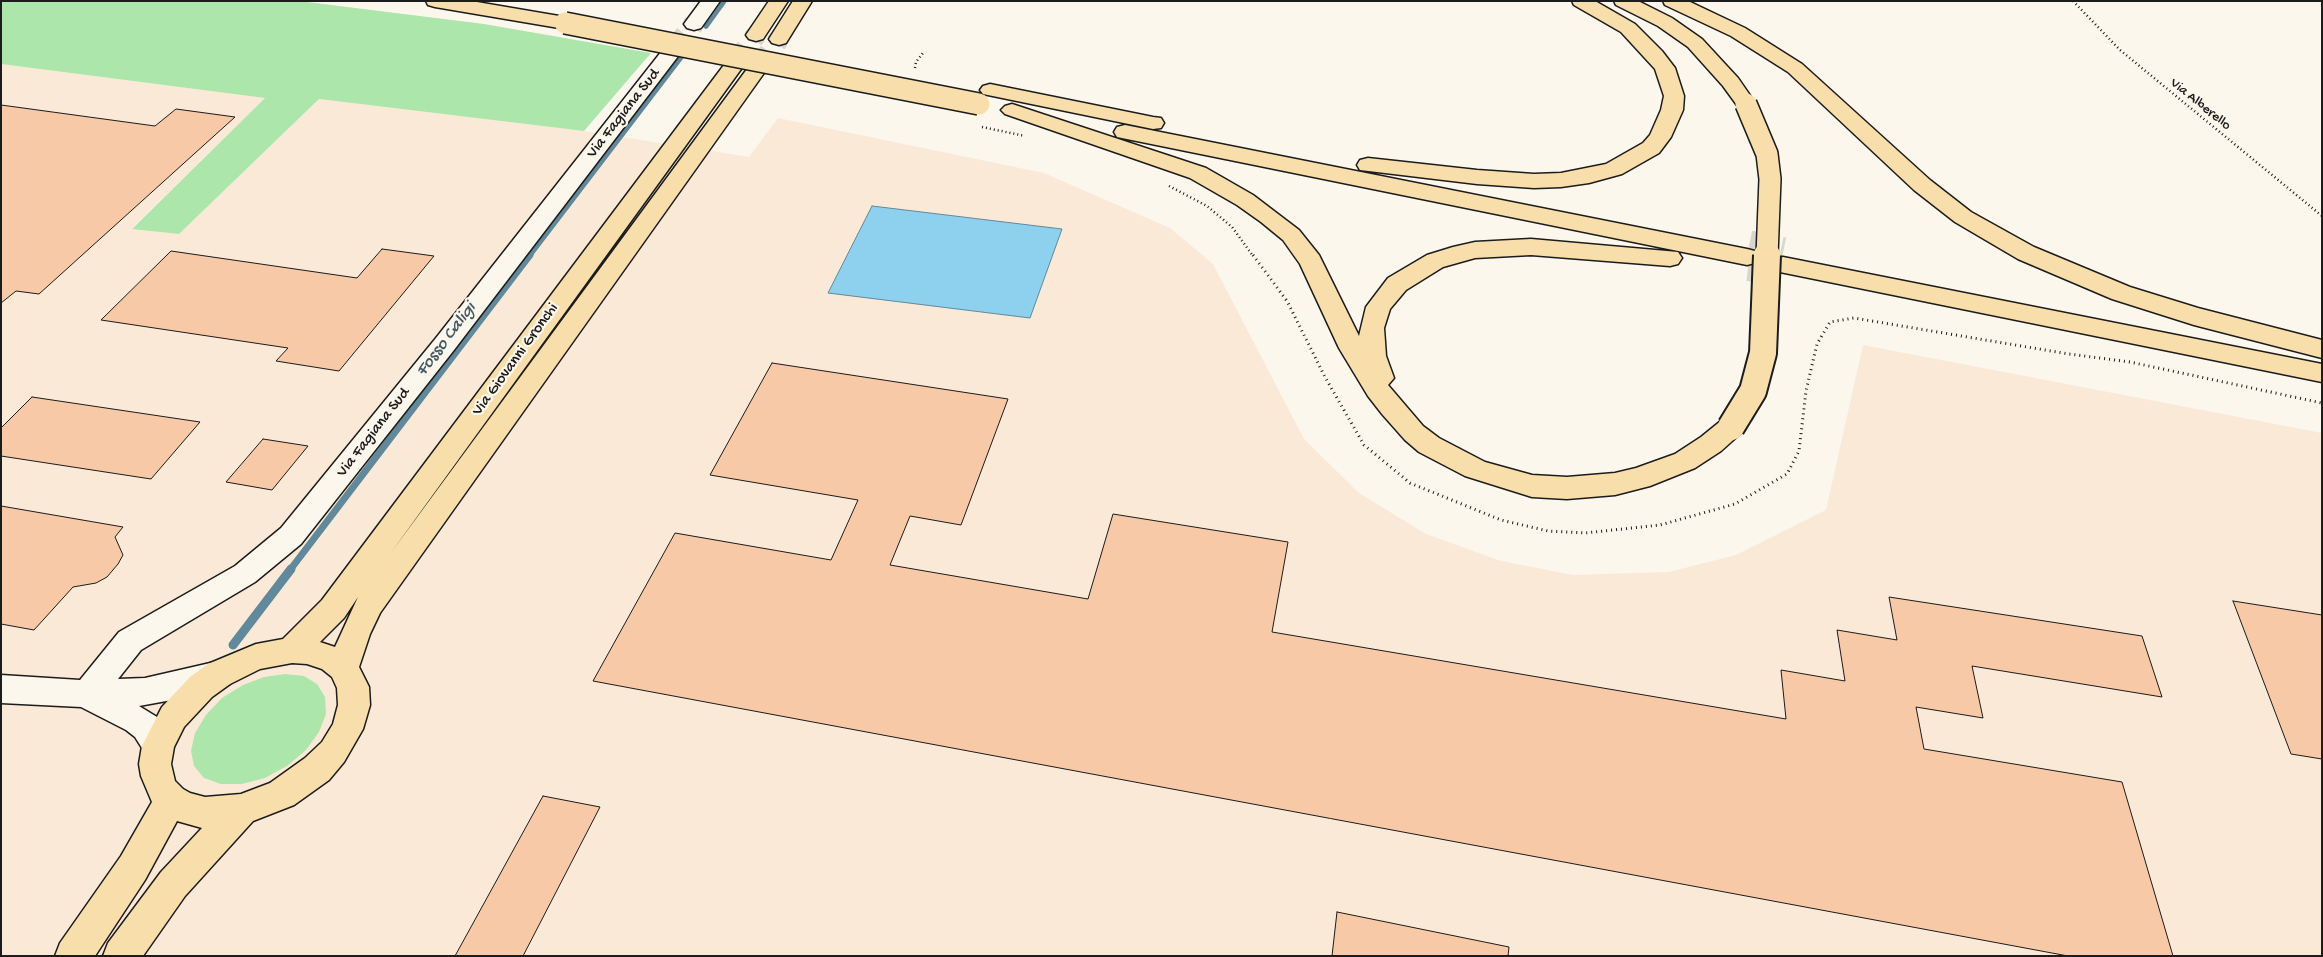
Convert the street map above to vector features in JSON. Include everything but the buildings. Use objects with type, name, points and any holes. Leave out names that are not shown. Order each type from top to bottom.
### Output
[{"type":"main road","points":[[435,1],[571,17],[984,97],[1368,165],[1748,256]]},
{"type":"main road","points":[[516,1],[571,17]]},
{"type":"main road","points":[[756,35],[779,1]]},
{"type":"main road","points":[[779,39],[803,1]]},
{"type":"main road","points":[[1368,165],[1477,177],[1534,181],[1561,180],[1589,176],[1614,169],[1651,148],[1660,137],[1672,110],[1674,96],[1665,68],[1649,48],[1628,28],[1581,1]]},
{"type":"main road","points":[[984,97],[1012,110],[1198,173],[1245,200],[1291,235],[1311,261],[1352,348],[1377,389],[1401,420],[1429,445],[1463,463],[1510,481],[1547,487],[1591,487],[1640,478],[1685,461],[1711,444],[1731,427],[1753,390],[1763,353],[1770,179],[1767,154],[1757,126],[1746,104],[1731,82],[1695,43],[1665,22],[1623,1]]},
{"type":"main road","points":[[1672,1],[1738,32],[1795,68],[1922,185],[1963,217],[1995,236],[2061,268],[2121,293],[2194,316],[2322,349]]},
{"type":"main road","name":"Via Giovanni Gronchi","points":[[292,650],[333,609],[746,67],[370,604],[355,633],[343,668]]},
{"type":"main road","points":[[1012,110],[1748,256]]},
{"type":"main road","points":[[1391,407],[1373,356],[1371,341],[1374,317],[1378,307],[1397,284],[1435,262],[1474,250],[1531,247],[1642,255],[1748,256]]},
{"type":"main road","points":[[2322,354],[1783,261],[1849,278],[2322,373]]},
{"type":"main road","points":[[292,650],[307,650],[320,654],[332,659],[343,668],[353,687],[354,706],[347,729],[333,752],[317,769],[282,794],[240,810],[205,813],[182,807],[171,800],[162,790],[155,764],[158,746],[177,712],[201,687],[219,674],[256,657],[292,650]]},
{"type":"main road","points":[[73,956],[134,868],[171,800]]},
{"type":"main road","points":[[121,956],[173,884],[240,810]]},
{"type":"street","points":[[694,24],[711,1]]},
{"type":"street","name":"Via Fagiana Sud","points":[[87,694],[130,640],[245,574],[291,536],[445,344],[672,51]]},
{"type":"street","points":[[1,688],[87,694],[145,692],[219,674]]},
{"type":"street","points":[[87,694],[106,706],[137,720],[146,727],[158,746]]},
{"type":"path","name":"Via Alberello","points":[[2073,1],[2120,50],[2149,76],[2322,216]]},
{"type":"path","points":[[915,70],[916,62],[923,53]]},
{"type":"path","points":[[982,126],[1027,136]]},
{"type":"path","points":[[1166,184],[1207,206],[1232,227],[1287,301],[1324,377],[1364,444],[1410,483],[1501,520],[1548,531],[1585,533],[1660,524],[1735,504],[1787,474],[1799,451],[1806,391],[1817,344],[1830,322],[1854,318],[2069,354],[2130,362],[2322,403]]},
{"type":"shaded area","points":[[1,64],[265,98],[132,228],[179,234],[319,99],[584,131],[749,157],[778,118],[1044,173],[1170,228],[1213,264],[1304,439],[1359,493],[1426,534],[1501,561],[1573,575],[1669,572],[1736,555],[1826,510],[1863,345],[2322,433],[2322,956],[1,956]]},
{"type":"green space","points":[[1,1],[299,1],[484,24],[651,53],[584,131],[319,99],[179,234],[132,229],[265,98],[1,64]]},
{"type":"green space","points":[[285,674],[304,676],[317,684],[325,697],[326,714],[319,732],[306,750],[287,766],[265,778],[242,784],[221,784],[204,778],[194,766],[191,751],[195,733],[206,715],[222,698],[243,685],[264,677]]},
{"type":"water","points":[[872,206],[1062,229],[1030,318],[828,293]]},
{"type":"waterway","name":"Fosso Caligi","points":[[706,26],[724,1]]},
{"type":"waterway","name":"Fosso Caligi","points":[[529,256],[684,53]]},
{"type":"waterway","name":"Fosso Caligi","points":[[290,570],[530,255]]},
{"type":"waterway","name":"Fosso Caligi","points":[[233,645],[291,569]]},
{"type":"tunnel","points":[[672,51],[694,24]]},
{"type":"tunnel","points":[[734,65],[756,35]]},
{"type":"tunnel","points":[[757,69],[779,39]]},
{"type":"tunnel","points":[[1750,241],[1784,248]]},
{"type":"tunnel","points":[[1748,268],[1783,272]]}]
